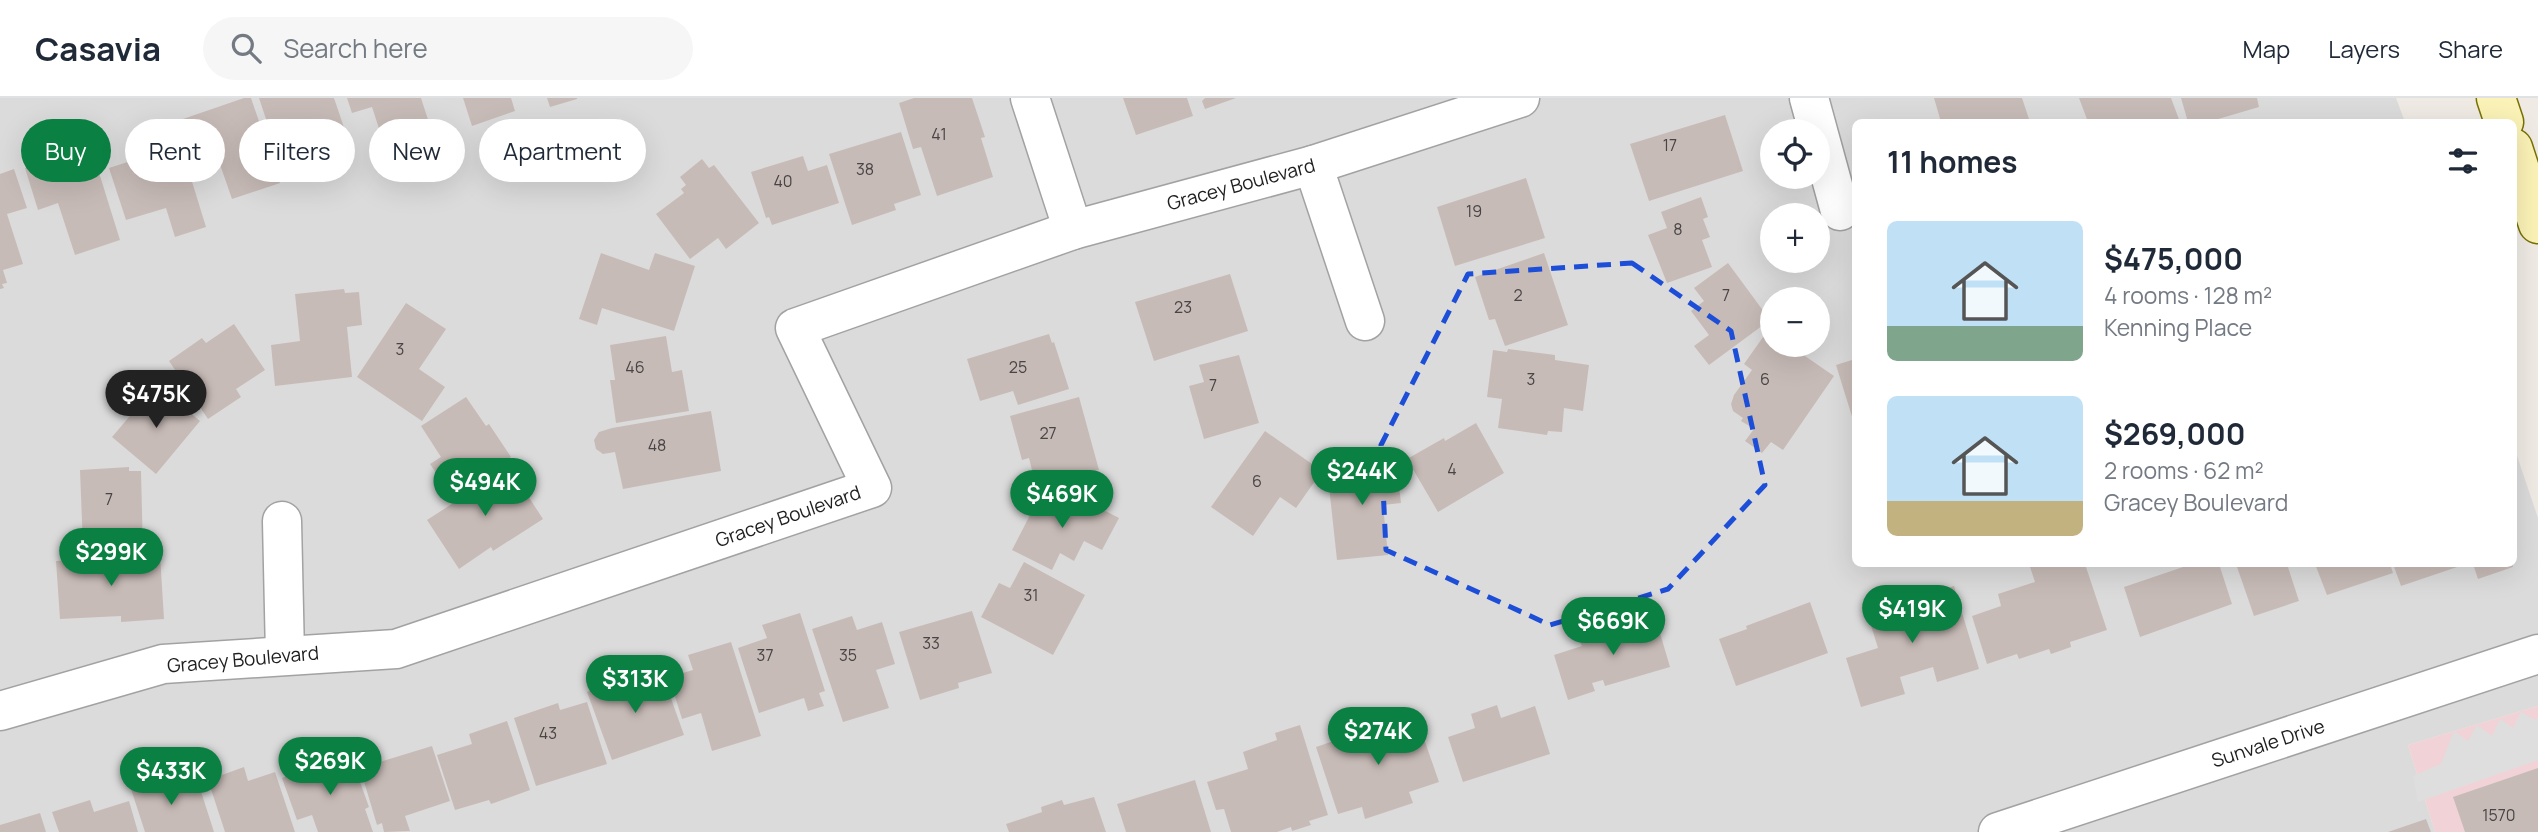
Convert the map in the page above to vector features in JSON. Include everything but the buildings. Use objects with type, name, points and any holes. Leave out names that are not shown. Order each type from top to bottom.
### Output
[{"type":"main road","points":[[2496,98],[2503,119]]},
{"type":"main road","points":[[2517,160],[2538,224]]},
{"type":"street","points":[[1030,98],[1073,230]]},
{"type":"street","name":"Gracey Boulevard","points":[[0,711],[163,664],[396,649],[872,488],[796,328],[1073,230],[1313,165],[1520,98]]},
{"type":"street","points":[[1809,98],[1840,211]]},
{"type":"street","points":[[1313,165],[1365,321]]},
{"type":"street","points":[[282,520],[285,655]]},
{"type":"street","name":"Sunvale Drive","points":[[1998,832],[2538,654]]},
{"type":"highlighted area","points":[[1632,263],[1731,331],[1765,485],[1668,589],[1550,625],[1386,550],[1381,445],[1468,274]]},
{"type":"shaded area","points":[[0,98],[2396,98],[2404,119],[1852,119],[1852,567],[2517,567],[2517,456],[2538,518],[2538,706],[2408,745],[2435,832],[0,832]]},
{"type":"shaded area","points":[[2538,706],[2538,832],[2435,832],[2408,745]]},
{"type":"shaded area","points":[[2521,712],[2535,720],[2538,717],[2538,760],[2418,802],[2413,776],[2441,764],[2454,731],[2468,741],[2477,725],[2492,736],[2500,719],[2513,728]]}]
